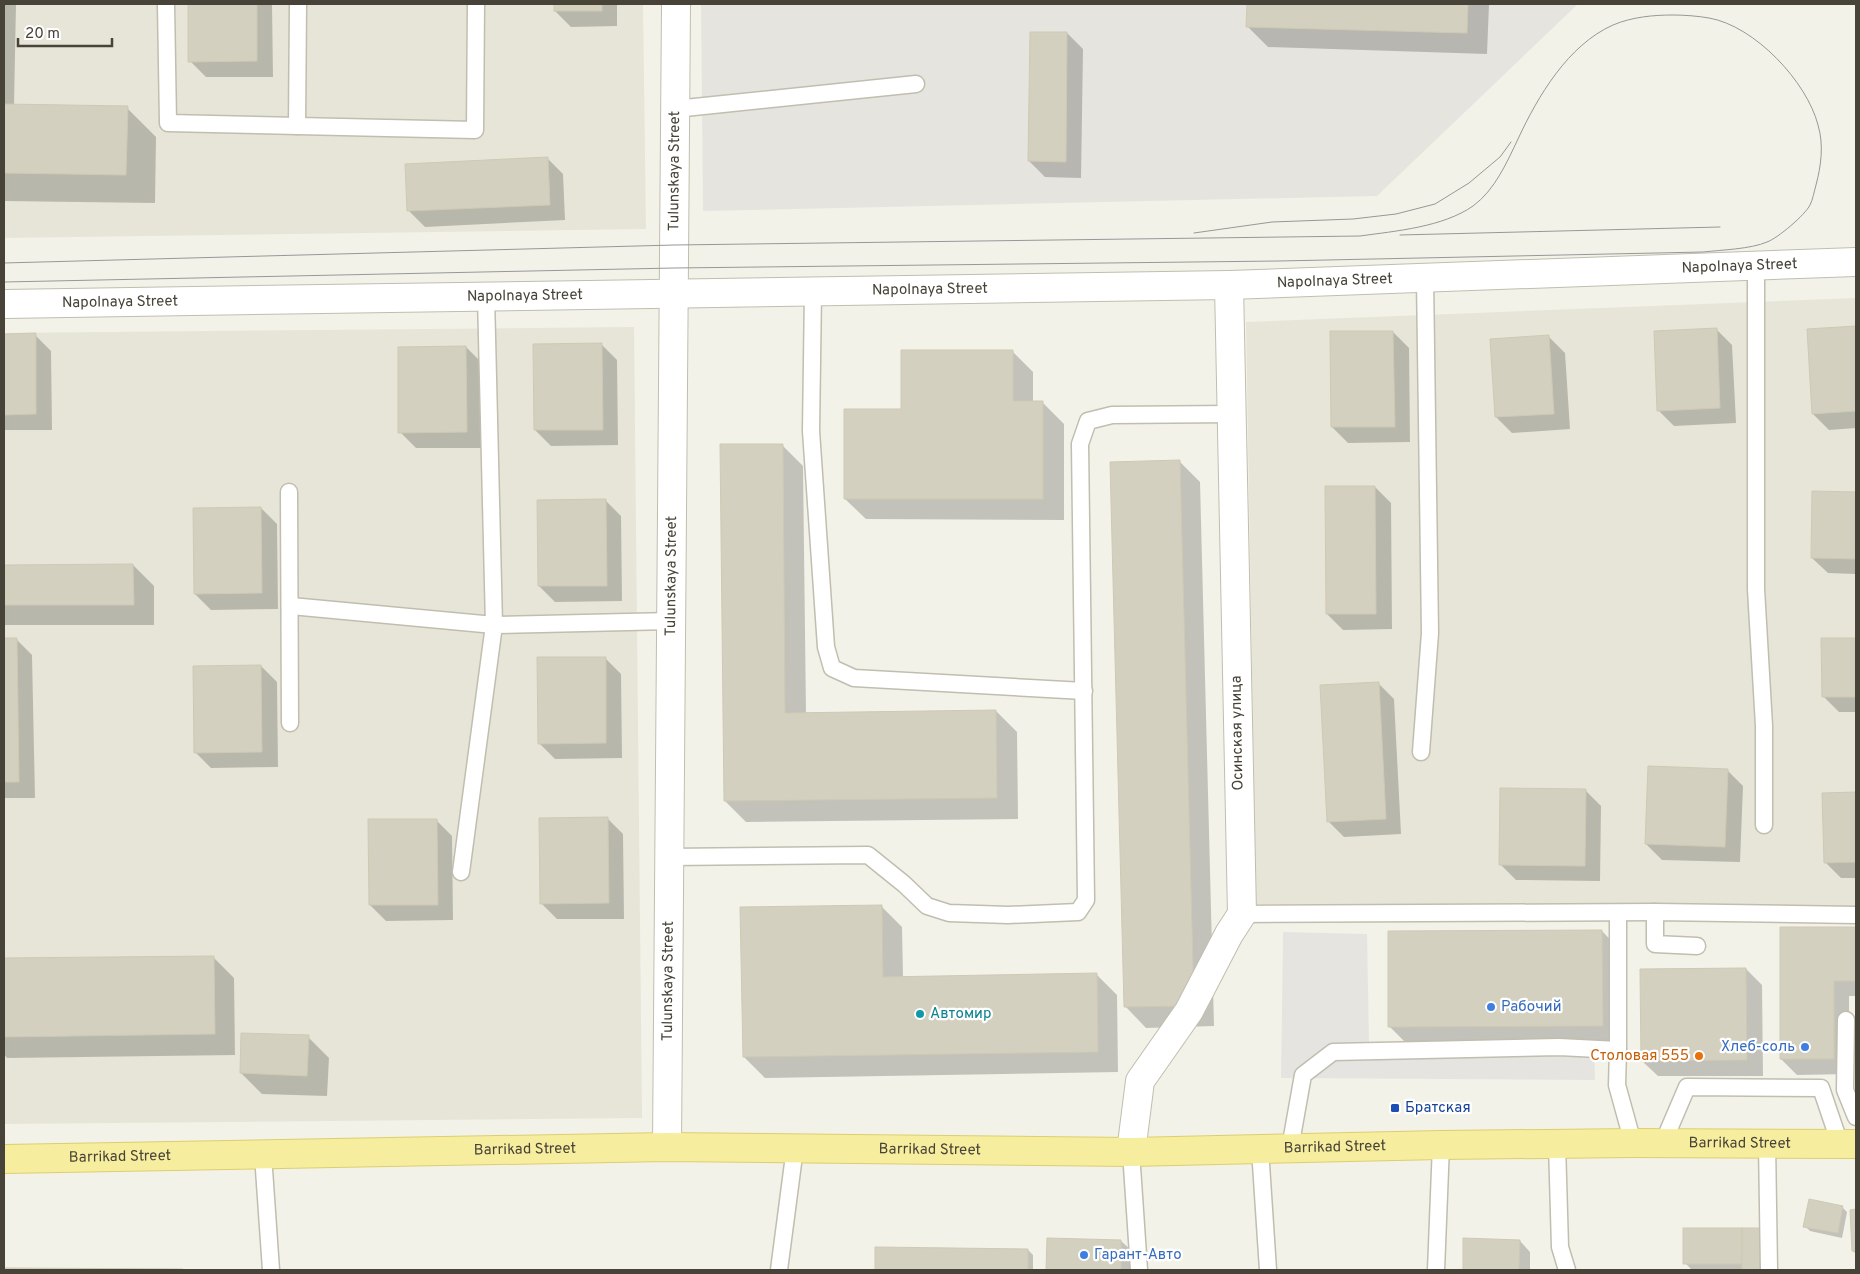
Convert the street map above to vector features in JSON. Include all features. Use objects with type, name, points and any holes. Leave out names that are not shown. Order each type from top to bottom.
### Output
[{"type":"main road","name":"Barrikad Street","points":[[4,1159],[667,1147],[1131,1152],[1441,1144],[1848,1144]]},
{"type":"street","name":"Tulunskaya Street","points":[[667,1147],[676,4]]},
{"type":"street","name":"Napolnaya Street","points":[[4,304],[1229,285],[1856,262]]},
{"type":"street","name":"Осинская улица","points":[[1229,285],[1242,914]]},
{"type":"street","points":[[1131,1152],[1140,1081],[1189,1011],[1229,934],[1242,914]]},
{"type":"lane","points":[[166,4],[168,124],[475,130],[476,4]]},
{"type":"lane","points":[[297,126],[298,4]]},
{"type":"lane","points":[[675,109],[916,84]]},
{"type":"lane","points":[[1756,265],[1756,588],[1764,726],[1764,825]]},
{"type":"lane","points":[[1421,752],[1430,633],[1425,278]]},
{"type":"lane","points":[[813,291],[811,430],[826,647],[832,668],[854,678],[1084,691]]},
{"type":"lane","points":[[461,872],[494,625],[486,296]]},
{"type":"lane","points":[[669,857],[868,855],[904,884],[926,906],[949,913],[1008,915],[1078,912],[1086,900],[1080,444],[1088,421],[1112,415],[1232,414]]},
{"type":"lane","points":[[289,492],[291,606],[290,723]]},
{"type":"lane","points":[[291,606],[494,625],[671,621]]},
{"type":"lane","points":[[1242,914],[1655,912],[1856,915]]},
{"type":"lane","points":[[1655,912],[1655,944],[1698,946]]},
{"type":"lane","points":[[1618,913],[1617,1085],[1632,1143]]},
{"type":"lane","points":[[1846,1020],[1845,1090],[1856,1117]]},
{"type":"lane","points":[[1290,1148],[1303,1075],[1333,1052],[1559,1047],[1618,1050]]},
{"type":"lane","points":[[1663,1143],[1687,1087],[1822,1088],[1848,1144]]},
{"type":"lane","points":[[1767,1143],[1769,1270]]},
{"type":"lane","points":[[1436,1270],[1441,1144]]},
{"type":"lane","points":[[1556,1144],[1560,1246],[1567,1270]]},
{"type":"lane","points":[[779,1270],[795,1148]]},
{"type":"lane","points":[[1260,1149],[1268,1270]]},
{"type":"lane","points":[[1131,1152],[1139,1270]]},
{"type":"lane","points":[[262,1155],[271,1270]]},
{"type":"shaded area","points":[[4,4],[643,4],[646,229],[4,238]]},
{"type":"shaded area","points":[[701,4],[1578,4],[1377,196],[703,211]]},
{"type":"shaded area","points":[[1856,298],[1856,907],[1256,904],[1246,322]]},
{"type":"shaded area","points":[[634,327],[642,1118],[4,1124],[4,333]]},
{"type":"shaded area","points":[[1283,932],[1367,934],[1369,1042],[1594,1042],[1595,1080],[1281,1078]]},
{"type":"building","points":[[188,4],[257,4],[257,61],[188,62]]},
{"type":"building","points":[[554,4],[602,4],[602,11],[554,11]]},
{"type":"building","points":[[1247,4],[1468,4],[1467,33],[1246,27]]},
{"type":"building","points":[[1030,32],[1067,32],[1066,162],[1028,161]]},
{"type":"building","points":[[4,104],[128,106],[126,175],[4,173]]},
{"type":"building","points":[[548,157],[550,205],[407,211],[405,164]]},
{"type":"building","points":[[1856,326],[1856,411],[1812,414],[1807,329]]},
{"type":"building","points":[[1717,328],[1720,408],[1657,411],[1654,331]]},
{"type":"building","points":[[1330,331],[1393,331],[1395,427],[1331,427]]},
{"type":"building","points":[[36,333],[36,414],[4,415],[4,334]]},
{"type":"building","points":[[1549,335],[1554,414],[1495,417],[1490,339]]},
{"type":"building","points":[[602,343],[603,430],[534,430],[533,344]]},
{"type":"building","points":[[466,346],[467,432],[398,433],[398,347]]},
{"type":"building","points":[[901,350],[1013,350],[1013,401],[1043,401],[1043,499],[844,499],[844,409],[901,409]]},
{"type":"building","points":[[720,444],[783,444],[785,713],[996,710],[997,798],[724,801]]},
{"type":"building","points":[[1180,460],[1194,1006],[1124,1007],[1110,462]]},
{"type":"building","points":[[1325,486],[1375,486],[1376,614],[1326,614]]},
{"type":"building","points":[[1812,491],[1856,492],[1856,559],[1811,558]]},
{"type":"building","points":[[606,499],[607,586],[538,586],[537,500]]},
{"type":"building","points":[[261,507],[262,593],[194,594],[193,508]]},
{"type":"building","points":[[133,564],[134,605],[4,605],[4,565]]},
{"type":"building","points":[[4,638],[17,638],[19,782],[4,782]]},
{"type":"building","points":[[1821,638],[1856,638],[1856,697],[1822,697]]},
{"type":"building","points":[[537,657],[606,657],[606,743],[538,744]]},
{"type":"building","points":[[261,665],[262,752],[194,753],[193,666]]},
{"type":"building","points":[[1379,682],[1386,819],[1327,822],[1320,685]]},
{"type":"building","points":[[1648,766],[1728,769],[1725,847],[1645,844]]},
{"type":"building","points":[[1500,788],[1586,789],[1585,866],[1499,865]]},
{"type":"building","points":[[1856,792],[1856,862],[1824,863],[1822,793]]},
{"type":"building","points":[[608,817],[609,903],[540,904],[539,818]]},
{"type":"building","points":[[368,819],[437,819],[438,905],[369,905]]},
{"type":"building","name":"Автомир","points":[[882,905],[883,977],[1097,973],[1098,1052],[743,1057],[740,907]]},
{"type":"building","points":[[1780,927],[1856,927],[1856,981],[1834,981],[1834,1059],[1780,1059]]},
{"type":"building","points":[[1602,930],[1603,1026],[1388,1027],[1388,931]]},
{"type":"building","points":[[214,956],[215,1034],[4,1037],[4,958]]},
{"type":"building","points":[[1746,968],[1747,1060],[1641,1061],[1640,969]]},
{"type":"building","points":[[241,1033],[309,1035],[307,1076],[240,1073]]},
{"type":"building","points":[[1809,1199],[1843,1206],[1838,1233],[1803,1227]]},
{"type":"building","points":[[1856,1209],[1856,1251],[1852,1251],[1850,1210]]},
{"type":"building","points":[[1683,1228],[1742,1228],[1742,1264],[1683,1264]]},
{"type":"building","points":[[1742,1228],[1763,1228],[1763,1270],[1742,1270]]},
{"type":"building","name":"Гарант-Авто","points":[[1047,1238],[1121,1240],[1121,1270],[1046,1270]]},
{"type":"building","points":[[1463,1238],[1520,1240],[1519,1270],[1463,1270]]},
{"type":"building","points":[[875,1247],[1028,1249],[1028,1270],[875,1270]]},
{"type":"building","points":[[4,1268],[183,1269],[183,1270],[4,1270]]},
{"type":"tram line","points":[[4,263],[674,245],[1360,236],[1389,232],[1419,227],[1448,219],[1473,206],[1494,184],[1545,89],[1568,59],[1582,45],[1613,25],[1635,18],[1658,15],[1709,18],[1726,23],[1744,32],[1761,44],[1777,58],[1803,91],[1812,108],[1821,140],[1818,178],[1813,198],[1810,205],[1797,220],[1772,240],[1736,249],[1703,252],[1279,261],[674,268],[4,282]]},
{"type":"tram line","points":[[1194,233],[1272,222],[1353,219],[1396,214],[1435,204],[1469,183],[1500,157],[1511,142]]},
{"type":"tram line","points":[[1400,235],[1720,227]]},
{"type":"place","name":"Рабочий","points":[[1491,1007]]},
{"type":"place","name":"Автомир","points":[[920,1014]]},
{"type":"place","name":"Хлеб-соль","points":[[1805,1047]]},
{"type":"place","name":"Столовая 555","points":[[1699,1056]]},
{"type":"place","name":"Братская","points":[[1395,1108]]},
{"type":"place","name":"Гарант-Авто","points":[[1084,1255]]}]
